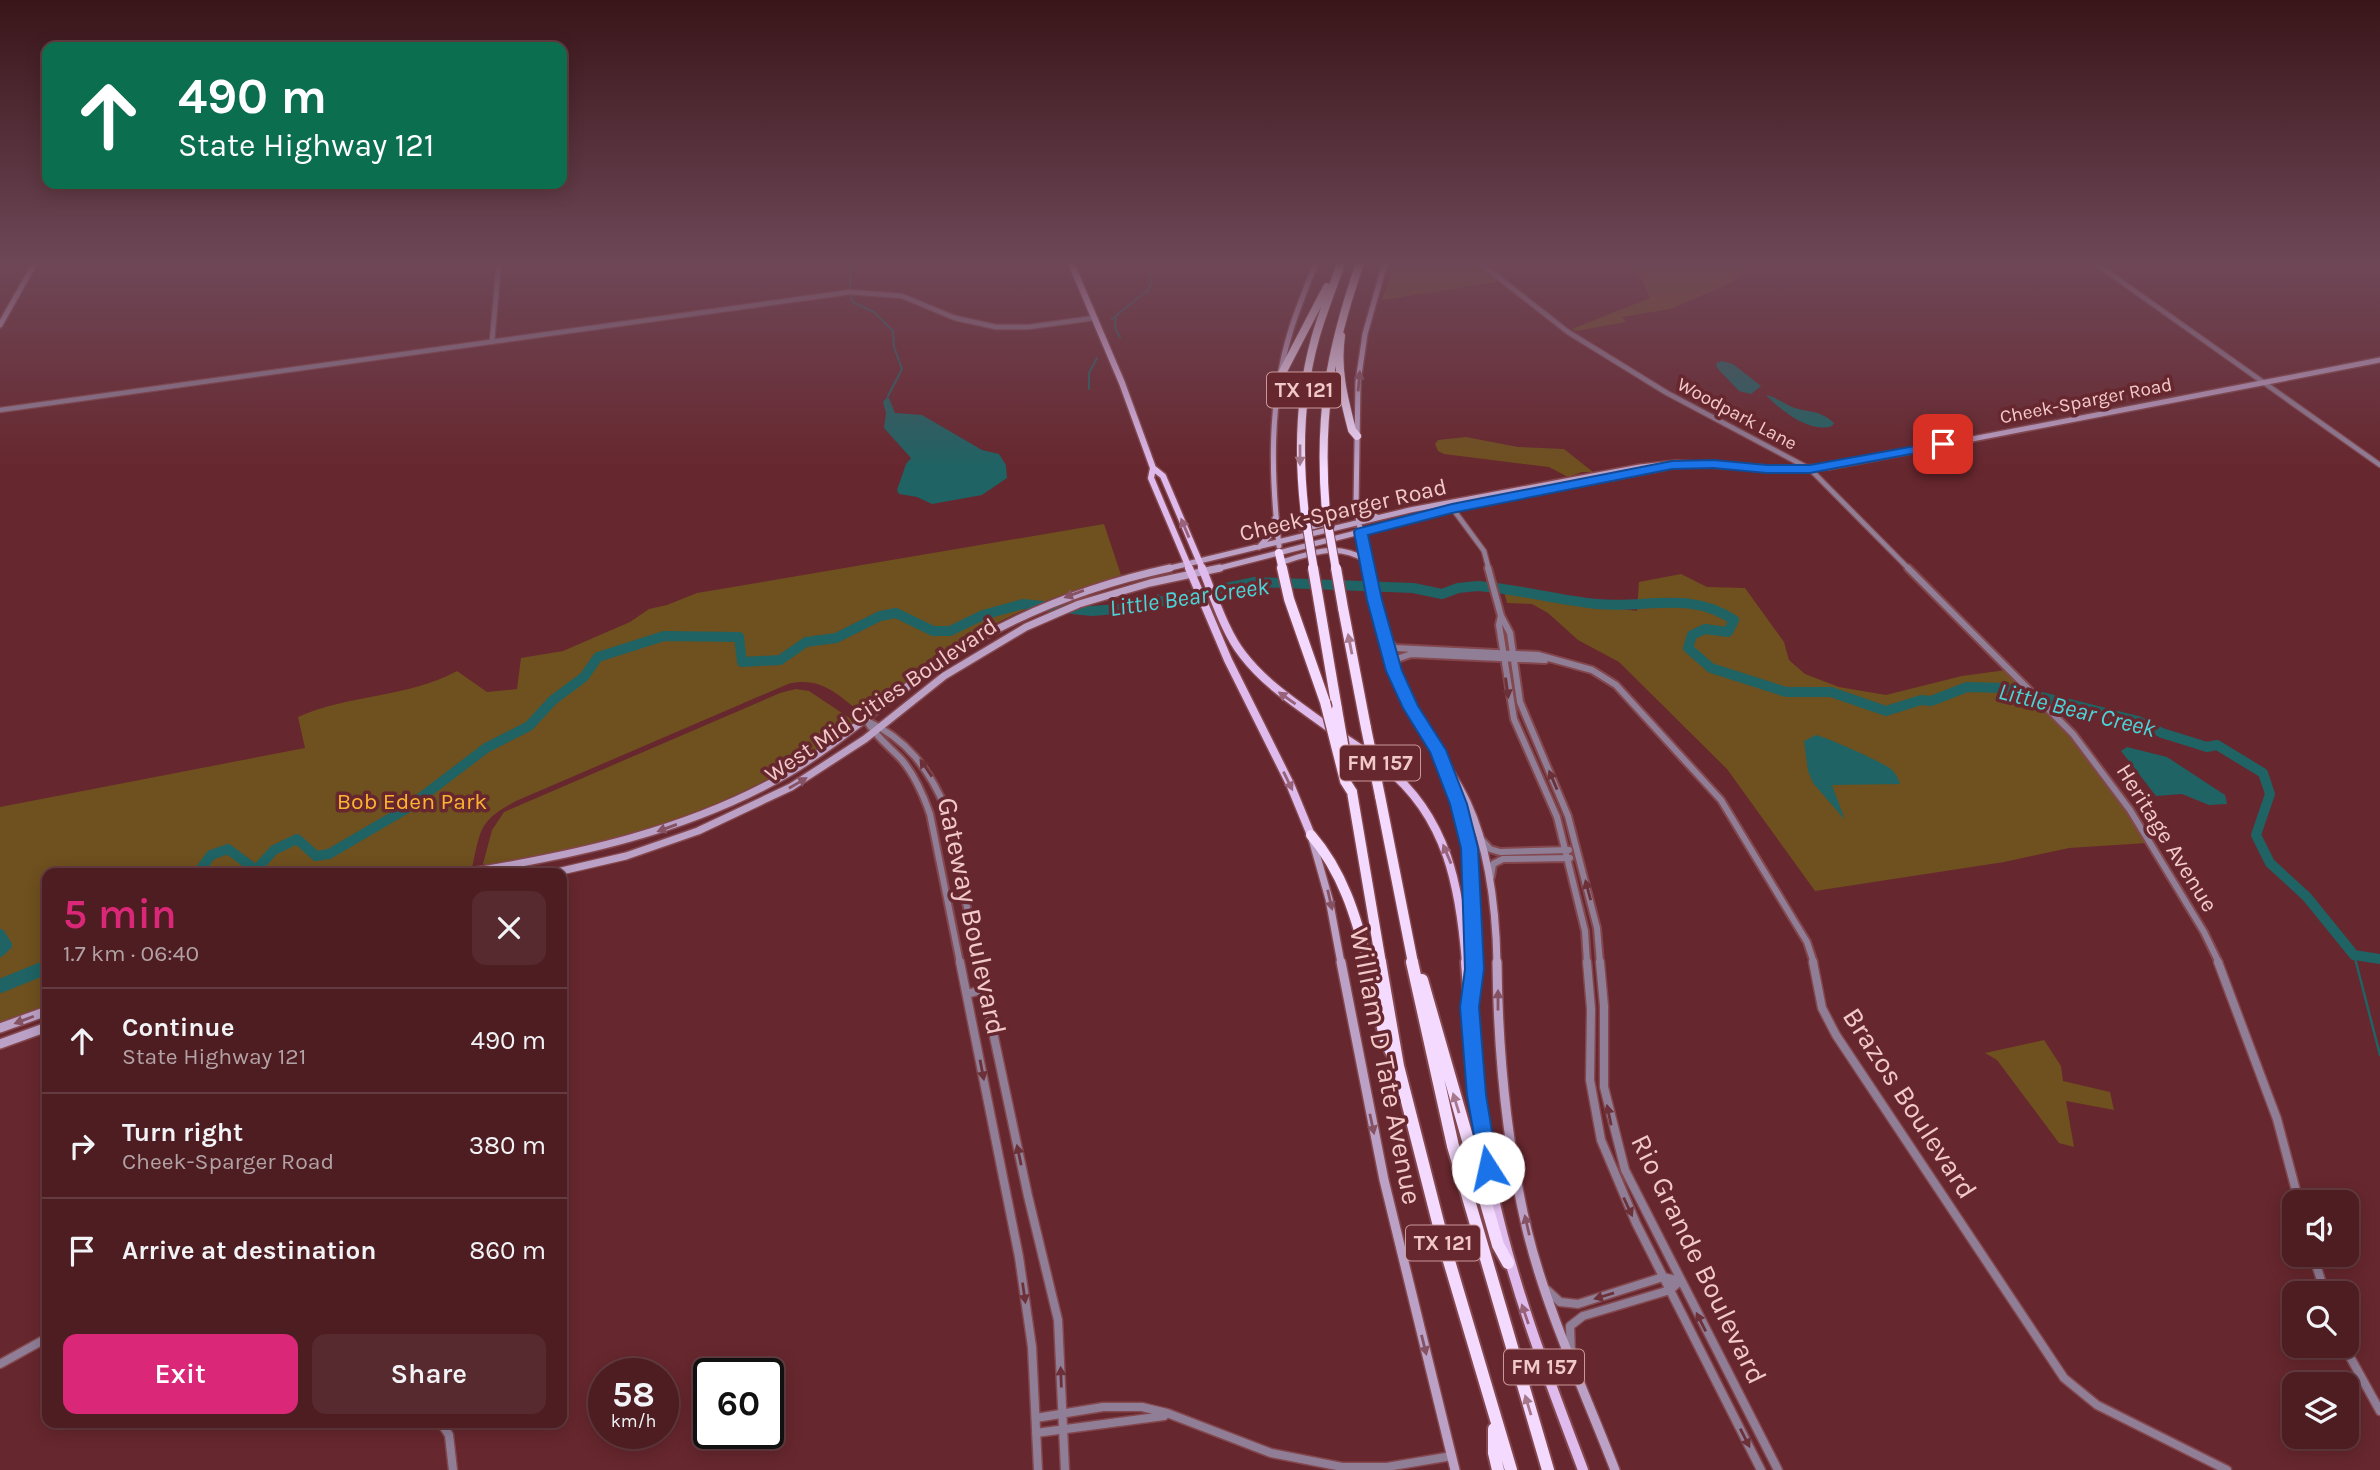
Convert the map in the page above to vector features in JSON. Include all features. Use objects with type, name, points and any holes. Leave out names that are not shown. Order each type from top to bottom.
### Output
[{"type":"highway","points":[[1279,379],[1304,332]]},
{"type":"highway","name":"TX 121","points":[[1317,332],[1302,409],[1300,461],[1305,515],[1337,709],[1398,1066],[1441,1234],[1511,1470]]},
{"type":"highway","name":"TX 121","points":[[1338,332],[1322,407],[1321,459],[1326,513],[1343,608],[1432,1059],[1463,1182],[1548,1470]]},
{"type":"highway","points":[[1343,332],[1338,371],[1352,430],[1357,436]]},
{"type":"highway","points":[[1279,553],[1289,599],[1325,702],[1345,781],[1352,792]]},
{"type":"highway","name":"FM 157","points":[[1311,835],[1320,843],[1353,912],[1386,1041],[1398,1066]]},
{"type":"highway","points":[[1405,930],[1418,963],[1430,1017],[1499,1245],[1508,1263]]},
{"type":"highway","points":[[1494,1418],[1494,1453],[1498,1470]]},
{"type":"main road","name":"FM 157","points":[[1100,332],[1153,468],[1163,476],[1241,653],[1271,686],[1387,768],[1427,815],[1452,866],[1460,898],[1476,1095],[1508,1263],[1583,1470]]},
{"type":"main road","points":[[1279,553],[1273,457],[1279,379],[1291,332]]},
{"type":"main road","points":[[1366,332],[1358,382],[1356,505],[1374,600],[1394,671],[1411,708],[1467,802],[1479,837],[1496,918],[1498,1036],[1504,1110],[1528,1233],[1615,1470]]},
{"type":"main road","name":"Cheek-Sparger Road","points":[[1188,565],[1381,517],[1672,465],[1713,464],[1767,469],[1810,469],[2380,360]]},
{"type":"main road","name":"FM 157","points":[[1153,468],[1150,478],[1191,574],[1254,716],[1290,784],[1311,835]]},
{"type":"main road","points":[[1275,517],[1286,528],[1295,529],[1345,516],[1356,505]]},
{"type":"main road","points":[[1356,505],[1367,514],[1381,517]]},
{"type":"main road","name":"Cheek-Sparger Road","points":[[1191,574],[1361,532],[1450,506]]},
{"type":"main road","points":[[1258,548],[1270,535],[1275,517]]},
{"type":"main road","points":[[1281,567],[1285,561],[1336,548],[1354,551],[1367,561]]},
{"type":"main road","name":"West Mid Cities Boulevard","points":[[498,868],[592,850],[694,818],[799,768],[867,721],[935,667],[982,637],[1052,603],[1113,581],[1188,565]]},
{"type":"main road","name":"West Mid Cities Boulevard","points":[[567,870],[626,856],[737,814],[792,788],[882,727],[944,676],[1003,639],[1079,604],[1118,591],[1191,574]]},
{"type":"main road","points":[[1113,581],[1118,591]]},
{"type":"main road","points":[[1438,750],[1458,804],[1471,862],[1475,969],[1470,1007]]},
{"type":"main road","name":"William D Tate Avenue","points":[[1311,835],[1332,909],[1363,1083],[1394,1229],[1455,1470]]},
{"type":"main road","points":[[0,1028],[42,1013]]},
{"type":"main road","points":[[0,1044],[42,1029]]},
{"type":"street","points":[[492,341],[493,332]]},
{"type":"street","points":[[0,410],[560,332]]},
{"type":"street","name":"Woodpark Lane","points":[[1570,332],[1688,405],[1810,469]]},
{"type":"street","points":[[2191,332],[2380,465]]},
{"type":"street","name":"Heritage Avenue","points":[[1810,469],[2073,734],[2115,787],[2204,932],[2243,1022],[2277,1119],[2296,1190]]},
{"type":"street","name":"Rio Grande Boulevard","points":[[1450,506],[1476,538],[1489,568],[1501,616],[1510,633],[1522,710],[1561,797],[1579,854],[1597,928],[1604,1006],[1603,1053],[1608,1109],[1625,1170],[1777,1470]]},
{"type":"street","name":"Rio Grande Boulevard","points":[[1501,616],[1499,625],[1514,719],[1550,798],[1568,854],[1586,931],[1594,1107],[1601,1140],[1613,1173],[1761,1470]]},
{"type":"street","name":"Brazos Boulevard","points":[[1384,637],[1395,648],[1554,659],[1588,668],[1616,685],[1721,800],[1807,942],[1822,1008],[1836,1035],[2064,1378],[2097,1405],[2227,1470]]},
{"type":"street","name":"Brazos Boulevard","points":[[1394,671],[1394,660],[1398,656],[1448,653]]},
{"type":"street","name":"Gateway Boulevard","points":[[867,721],[882,727],[912,751],[928,769],[942,797],[1028,1196],[1058,1320],[1065,1470]]},
{"type":"street","name":"Gateway Boulevard","points":[[867,721],[873,733],[902,761],[920,785],[930,814],[1019,1257],[1032,1347],[1038,1470]]},
{"type":"street","points":[[1479,837],[1490,849],[1500,852],[1579,854]]},
{"type":"street","points":[[1490,882],[1493,864],[1503,859],[1568,854]]},
{"type":"street","points":[[967,994],[985,989]]},
{"type":"street","points":[[1590,1051],[1603,1053]]},
{"type":"street","points":[[1547,1290],[1560,1302],[1578,1304],[1664,1278],[1680,1281]]},
{"type":"street","points":[[1571,1356],[1570,1326],[1583,1316],[1670,1290],[1680,1281]]},
{"type":"street","points":[[0,1364],[42,1341]]},
{"type":"street","points":[[2351,1358],[2380,1411]]},
{"type":"street","points":[[1036,1418],[1125,1406],[1142,1407],[1193,1421],[1235,1442],[1316,1465],[1379,1468],[1452,1456]]},
{"type":"street","points":[[1037,1433],[1169,1415]]},
{"type":"street","points":[[444,1428],[449,1435],[453,1470]]},
{"type":"green space","points":[[1466,437],[1518,447],[1564,449],[1593,472],[1582,472],[1568,477],[1549,467],[1444,454],[1438,451],[1435,444],[1438,440]]},
{"type":"green space","name":"Bob Eden Park","points":[[1104,524],[1121,575],[1039,604],[974,635],[863,714],[820,685],[800,682],[788,684],[516,801],[488,820],[477,843],[472,868],[42,868],[42,1010],[0,1026],[0,807],[305,748],[298,717],[337,704],[419,686],[457,671],[487,692],[517,689],[521,658],[563,651],[630,622],[649,609],[697,593]]},
{"type":"green space","points":[[1681,574],[1707,587],[1745,588],[1784,642],[1789,660],[1805,674],[1839,687],[1886,695],[1962,676],[2006,670],[2070,735],[2127,810],[2147,843],[2069,848],[2004,862],[1815,891],[1727,769],[1619,662],[1578,640],[1548,613],[1532,604],[1507,603],[1504,592],[1637,611],[1639,582]]},
{"type":"green space","points":[[796,689],[809,691],[857,723],[770,778],[681,817],[589,845],[488,866],[483,864],[492,830],[504,812],[780,693]]},
{"type":"green space","points":[[2044,1040],[2061,1066],[2063,1081],[2110,1092],[2114,1110],[2066,1101],[2074,1147],[2059,1143],[1997,1060],[1985,1053]]},
{"type":"water","points":[[1722,361],[1733,364],[1761,386],[1751,394],[1739,391],[1717,368],[1716,363]]},
{"type":"water","points":[[1766,395],[1792,407],[1818,413],[1834,423],[1823,428],[1805,424],[1787,414]]},
{"type":"water","points":[[888,396],[895,413],[922,415],[982,450],[999,454],[1006,465],[1007,478],[982,495],[932,504],[917,497],[899,494],[897,490],[906,464],[911,458],[884,428],[886,413],[883,402]]},
{"type":"water","points":[[1816,735],[1887,767],[1895,773],[1900,784],[1832,785],[1845,820],[1813,783],[1808,771],[1804,741]]},
{"type":"water","points":[[2127,747],[2167,757],[2225,795],[2227,804],[2209,805],[2182,794],[2156,796],[2121,751]]},
{"type":"waterway","points":[[888,396],[902,369],[894,347],[893,332]]},
{"type":"waterway","points":[[1117,332],[1120,337]]},
{"type":"waterway","points":[[1089,389],[1089,373],[1097,358]]},
{"type":"waterway","name":"Little Bear Creek","points":[[258,868],[274,850],[297,839],[316,856],[329,854],[406,809],[486,748],[529,726],[553,700],[584,677],[598,657],[664,636],[739,637],[742,662],[780,660],[806,642],[836,638],[880,616],[896,613],[933,631],[950,631],[983,615],[1023,604],[1092,611],[1129,608],[1255,582],[1413,588],[1442,594],[1458,588],[1478,586],[1597,604],[1684,603],[1717,611],[1734,620],[1728,632],[1705,629],[1692,635],[1688,648],[1711,668],[1786,692],[1831,692],[1886,711],[1921,700],[1931,701],[1967,687],[2005,688],[2138,721],[2162,733],[2207,747],[2217,745],[2263,773],[2270,794],[2256,835],[2270,863],[2307,897],[2354,955],[2380,959]]},
{"type":"waterway","name":"Little Bear Creek","points":[[1158,595],[1160,602]]},
{"type":"waterway","name":"Little Bear Creek","points":[[202,868],[211,855],[228,849],[253,868]]},
{"type":"waterway","name":"Little Bear Creek","points":[[0,934],[7,945],[0,952]]},
{"type":"waterway","name":"Little Bear Creek","points":[[2354,955],[2356,963]]},
{"type":"waterway","points":[[2356,962],[2380,1055]]},
{"type":"waterway","name":"Little Bear Creek","points":[[0,986],[42,969]]},
{"type":"route","points":[[1488,1168],[1476,1095],[1470,1007],[1475,969],[1470,848],[1458,804],[1438,750],[1411,708],[1394,671],[1374,600],[1361,532],[1452,509],[1633,475],[1672,465],[1713,464],[1784,470],[1810,469],[1943,444]]}]
